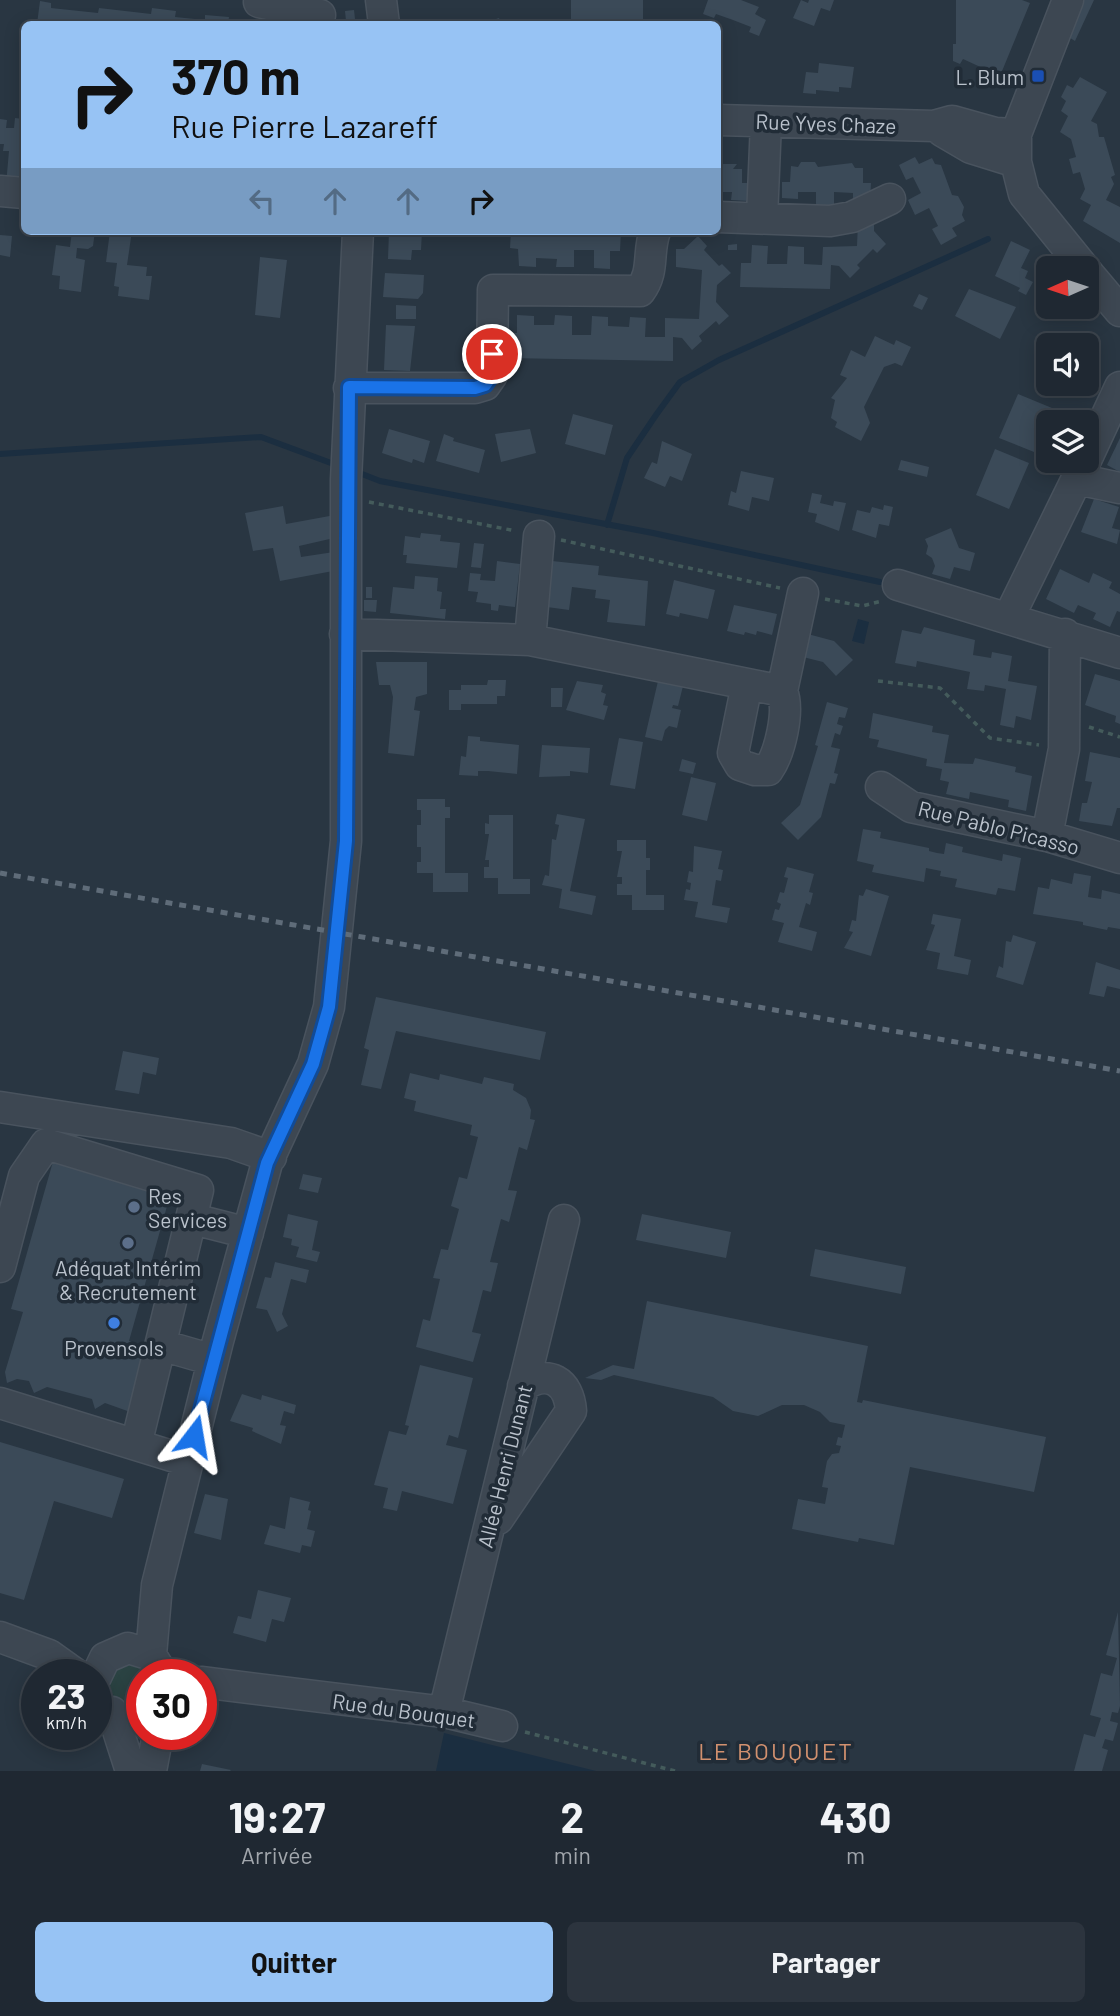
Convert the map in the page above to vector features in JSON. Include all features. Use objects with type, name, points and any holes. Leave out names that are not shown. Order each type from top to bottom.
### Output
[{"type":"street","points":[[381,0],[384,21]]},
{"type":"street","points":[[1069,0],[1016,148],[1024,194],[1074,256]]},
{"type":"street","points":[[253,1],[320,15]]},
{"type":"street","name":"Rue Yves Chaze","points":[[721,120],[934,126],[971,148],[1016,148]]},
{"type":"street","points":[[762,218],[765,122]]},
{"type":"street","points":[[0,191],[21,193]]},
{"type":"street","points":[[721,217],[830,221],[852,216],[890,199]]},
{"type":"street","points":[[163,1659],[157,1585],[213,1360],[271,1157],[313,1064],[329,1007],[346,841],[346,499],[358,235]]},
{"type":"street","points":[[349,387],[475,388],[485,385],[492,375],[493,290],[640,291],[649,278],[654,235]]},
{"type":"street","points":[[1099,286],[1120,311]]},
{"type":"street","points":[[1099,432],[1120,387]]},
{"type":"street","points":[[1009,617],[1080,473]]},
{"type":"street","points":[[1095,473],[1120,488]]},
{"type":"street","points":[[530,640],[539,536]]},
{"type":"street","points":[[747,684],[733,753],[740,765],[755,771],[768,770],[775,759],[786,701],[782,691],[803,593]]},
{"type":"street","points":[[887,594],[1009,617],[1120,653]]},
{"type":"street","points":[[345,634],[530,640],[782,691]]},
{"type":"street","points":[[1047,836],[1064,734],[1065,634]]},
{"type":"street","name":"Rue Pablo Picasso","points":[[881,787],[911,807],[1047,836],[1120,858]]},
{"type":"street","points":[[0,1107],[231,1143],[271,1157]]},
{"type":"street","points":[[0,1267],[24,1176],[46,1144],[198,1190],[136,1446]]},
{"type":"street","points":[[193,1219],[248,1233]]},
{"type":"street","name":"Allée Henri Dunant","points":[[444,1712],[564,1220]]},
{"type":"street","points":[[161,1345],[213,1360]]},
{"type":"street","points":[[487,1535],[571,1411],[570,1397],[565,1387],[555,1379],[543,1377],[523,1387]]},
{"type":"street","points":[[0,1404],[188,1461]]},
{"type":"street","points":[[108,1659],[157,1585]]},
{"type":"street","points":[[0,1637],[49,1655],[88,1659]]},
{"type":"street","points":[[111,1659],[136,1648],[151,1659]]},
{"type":"street","points":[[49,1655],[55,1659]]},
{"type":"street","name":"Rue du Bouquet","points":[[217,1686],[444,1712],[502,1726]]},
{"type":"street","points":[[112,1721],[131,1771]]},
{"type":"street","points":[[151,1771],[155,1750]]},
{"type":"path","points":[[346,499],[410,508],[862,606],[887,594]]},
{"type":"path","points":[[878,681],[940,688],[990,738],[1064,734],[1120,737]]},
{"type":"path","name":"Rue du Bouquet","points":[[502,1726],[675,1771]]},
{"type":"green space","points":[[126,1663],[126,1701],[112,1692],[112,1672]]},
{"type":"water","points":[[858,619],[869,622],[864,644],[852,641]]},
{"type":"water","points":[[444,1733],[596,1771],[436,1771]]},
{"type":"building","points":[[571,0],[643,0],[643,21],[571,21]]},
{"type":"building","points":[[708,0],[741,0],[759,7],[755,14],[766,20],[759,36],[749,32],[751,27],[716,14],[714,18],[703,14]]},
{"type":"building","points":[[801,0],[808,3],[809,0],[834,0],[830,11],[821,8],[814,26],[793,18]]},
{"type":"building","points":[[956,0],[1022,0],[1030,3],[1000,76],[963,59],[960,64],[953,61],[953,44],[956,44]]},
{"type":"building","points":[[1081,0],[1094,0],[1075,41],[1067,36]]},
{"type":"building","points":[[40,1],[51,3],[51,8],[98,13],[99,8],[151,14],[152,8],[176,11],[175,17],[205,20],[205,15],[229,17],[228,21],[37,21]]},
{"type":"building","points":[[354,10],[355,19],[346,21],[345,11]]},
{"type":"building","points":[[819,63],[854,67],[851,88],[839,87],[839,92],[816,90],[816,94],[803,93],[806,72],[818,73]]},
{"type":"building","points":[[1080,77],[1107,92],[1091,121],[1097,124],[1099,137],[1104,137],[1115,175],[1111,177],[1114,184],[1106,200],[1120,207],[1120,243],[1083,221],[1091,205],[1080,199],[1085,189],[1080,172],[1073,174],[1069,159],[1076,157],[1071,139],[1060,132],[1068,116],[1061,111],[1066,101],[1061,97],[1067,85],[1073,88]]},
{"type":"building","points":[[15,118],[21,119],[21,187],[6,185],[9,151],[3,151],[4,144],[0,144],[0,119],[7,120],[6,128],[14,128]]},
{"type":"building","points":[[915,157],[919,164],[932,158],[935,164],[941,165],[952,195],[958,196],[964,207],[962,215],[965,221],[952,228],[957,236],[941,245],[932,229],[938,226],[929,208],[915,215],[908,200],[921,193],[913,177],[906,180],[899,165]]},
{"type":"building","points":[[801,162],[815,162],[818,167],[852,163],[855,168],[863,168],[863,183],[871,183],[870,201],[853,200],[853,193],[834,192],[834,209],[816,209],[816,192],[798,192],[798,199],[782,198],[782,182],[790,182],[791,166],[798,167]]},
{"type":"building","points":[[721,164],[737,164],[733,169],[742,169],[742,183],[749,183],[749,201],[731,200],[732,192],[721,192]]},
{"type":"building","points":[[858,222],[874,223],[874,231],[886,244],[877,253],[873,249],[857,265],[860,268],[850,278],[839,266],[831,265],[830,289],[740,287],[741,263],[751,263],[752,245],[768,246],[767,264],[787,264],[788,246],[804,247],[804,264],[822,265],[823,247],[857,246]]},
{"type":"building","points":[[0,235],[12,236],[10,257],[0,255]]},
{"type":"building","points":[[72,235],[94,235],[93,246],[88,249],[77,248],[76,258],[85,260],[81,292],[59,289],[60,276],[52,275],[56,245],[70,247]]},
{"type":"building","points":[[109,235],[131,235],[127,265],[147,267],[146,276],[152,276],[149,300],[118,296],[119,287],[114,286],[117,263],[106,262]]},
{"type":"building","points":[[389,235],[422,235],[421,250],[412,250],[411,260],[388,259]]},
{"type":"building","points":[[511,235],[621,235],[620,251],[610,251],[610,269],[594,268],[594,250],[574,250],[574,267],[556,267],[557,259],[536,258],[536,267],[519,266],[518,249],[510,248]]},
{"type":"building","points":[[698,236],[707,246],[704,250],[719,266],[722,264],[731,273],[717,285],[716,302],[729,316],[719,325],[716,321],[699,336],[702,341],[692,350],[682,338],[673,337],[673,361],[507,358],[508,333],[517,333],[517,315],[534,316],[534,325],[554,325],[555,315],[572,316],[572,335],[591,335],[592,316],[608,317],[608,326],[629,327],[630,317],[646,318],[645,337],[665,337],[665,318],[699,319],[702,270],[676,267],[676,249],[684,249]]},
{"type":"building","points":[[1011,241],[1030,250],[1021,268],[1028,271],[1025,278],[1033,282],[1026,295],[1018,291],[1020,288],[995,276]]},
{"type":"building","points":[[737,244],[737,250],[728,250],[728,245]]},
{"type":"building","points":[[260,257],[287,260],[280,318],[255,315]]},
{"type":"building","points":[[385,273],[424,275],[423,293],[418,299],[383,297]]},
{"type":"building","points":[[969,289],[1016,307],[1000,339],[955,316]]},
{"type":"building","points":[[919,294],[928,298],[922,310],[913,306]]},
{"type":"building","points":[[396,305],[416,306],[416,319],[396,319]]},
{"type":"building","points":[[386,325],[415,326],[410,371],[384,370]]},
{"type":"building","points":[[875,336],[894,345],[896,340],[911,347],[902,366],[895,363],[884,367],[864,407],[870,423],[861,441],[835,427],[837,422],[831,418],[835,400],[831,398],[847,378],[840,375],[851,350],[865,357]]},
{"type":"building","points":[[1018,394],[1052,408],[1036,410],[1034,452],[999,438]]},
{"type":"building","points":[[573,414],[613,425],[605,455],[565,444]]},
{"type":"building","points":[[389,429],[430,441],[424,463],[413,459],[412,463],[382,453]]},
{"type":"building","points":[[530,429],[536,453],[501,462],[495,434]]},
{"type":"building","points":[[444,434],[454,438],[453,441],[485,450],[479,473],[436,461]]},
{"type":"building","points":[[1120,438],[1120,472],[1107,465]]},
{"type":"building","points":[[662,441],[692,454],[682,481],[670,476],[665,487],[644,478],[652,462],[657,464]]},
{"type":"building","points":[[995,449],[1029,463],[1009,509],[976,495]]},
{"type":"building","points":[[901,460],[929,467],[927,477],[898,470]]},
{"type":"building","points":[[741,471],[774,478],[769,501],[752,497],[749,511],[728,505],[731,491],[736,493]]},
{"type":"building","points":[[812,493],[822,495],[820,503],[833,506],[834,501],[846,503],[839,531],[815,522],[817,514],[808,512]]},
{"type":"building","points":[[1094,499],[1119,507],[1112,528],[1120,530],[1117,544],[1081,532]]},
{"type":"building","points":[[884,505],[893,507],[889,526],[879,524],[876,538],[852,530],[857,510],[870,513],[872,507],[883,510]]},
{"type":"building","points":[[283,506],[286,524],[335,515],[334,538],[299,546],[301,557],[334,552],[333,571],[280,581],[273,548],[253,551],[245,513]]},
{"type":"building","points":[[951,528],[959,548],[975,553],[970,571],[954,567],[950,579],[932,574],[935,566],[932,558],[926,554],[928,546],[925,539]]},
{"type":"building","points":[[421,533],[441,535],[440,541],[460,543],[457,568],[406,563],[407,555],[403,555],[405,536],[420,538]]},
{"type":"building","points":[[474,543],[484,544],[481,568],[471,567]]},
{"type":"building","points":[[497,561],[520,564],[515,607],[499,605],[498,611],[491,610],[491,604],[476,602],[478,592],[468,591],[470,573],[481,574],[480,580],[495,581]]},
{"type":"building","points":[[552,561],[599,566],[598,575],[648,581],[645,626],[607,622],[610,600],[595,598],[596,590],[572,587],[569,610],[547,607]]},
{"type":"building","points":[[1060,569],[1089,583],[1093,573],[1112,582],[1109,588],[1120,594],[1120,612],[1117,611],[1110,627],[1093,619],[1096,613],[1078,605],[1074,613],[1046,599]]},
{"type":"building","points":[[415,576],[438,578],[437,591],[442,592],[440,609],[446,609],[445,619],[390,613],[393,587],[414,589]]},
{"type":"building","points":[[674,580],[715,590],[708,619],[680,613],[679,617],[666,614]]},
{"type":"building","points":[[366,587],[372,587],[372,598],[366,598]]},
{"type":"building","points":[[364,600],[377,600],[376,612],[364,611]]},
{"type":"building","points":[[734,605],[777,614],[772,635],[757,631],[756,635],[745,632],[744,635],[727,631]]},
{"type":"building","points":[[924,627],[975,640],[973,655],[991,658],[992,652],[1012,656],[1008,681],[1037,686],[1031,720],[1016,716],[1014,728],[1000,725],[1006,689],[985,685],[984,691],[967,689],[970,672],[917,661],[916,667],[895,663],[902,630],[921,634]]},
{"type":"building","points":[[804,633],[834,641],[853,660],[836,676],[823,662],[799,656]]},
{"type":"building","points":[[376,662],[427,662],[427,694],[416,697],[414,710],[420,711],[414,756],[388,753],[393,697],[390,685],[379,685]]},
{"type":"building","points":[[1095,674],[1120,681],[1120,724],[1115,722],[1116,716],[1085,705]]},
{"type":"building","points":[[488,680],[506,680],[505,696],[497,696],[497,704],[461,704],[461,710],[449,710],[449,690],[461,690],[461,685],[487,685]]},
{"type":"building","points":[[577,681],[603,685],[601,692],[606,694],[603,705],[608,706],[604,720],[566,710]]},
{"type":"building","points":[[658,681],[683,686],[678,706],[673,705],[672,708],[681,710],[677,728],[669,726],[662,741],[645,737]]},
{"type":"building","points":[[551,688],[563,688],[562,707],[551,707]]},
{"type":"building","points":[[827,702],[848,708],[845,718],[839,717],[837,724],[843,726],[840,735],[835,733],[831,747],[840,749],[834,773],[838,774],[835,784],[830,783],[821,817],[798,840],[781,823],[800,805],[818,746],[815,745]]},
{"type":"building","points":[[873,713],[933,726],[932,732],[949,735],[944,763],[973,764],[975,758],[1016,767],[1015,772],[1032,776],[1026,811],[1008,807],[1009,800],[970,792],[969,799],[946,794],[949,782],[940,780],[942,769],[926,766],[927,759],[877,747],[879,740],[869,738]]},
{"type":"building","points":[[468,736],[480,737],[480,741],[519,745],[517,774],[478,771],[478,776],[459,775],[461,756],[466,757]]},
{"type":"building","points":[[619,738],[643,742],[635,789],[610,785]]},
{"type":"building","points":[[542,745],[590,748],[588,773],[570,771],[570,776],[539,777]]},
{"type":"building","points":[[1090,752],[1120,758],[1120,808],[1117,808],[1112,826],[1079,821],[1082,803],[1087,803],[1092,782],[1085,781]]},
{"type":"building","points":[[682,759],[696,763],[693,774],[679,771]]},
{"type":"building","points":[[691,777],[716,783],[707,821],[682,815]]},
{"type":"building","points":[[417,799],[445,799],[445,807],[450,807],[450,818],[445,818],[445,873],[468,873],[468,892],[433,892],[433,873],[417,873],[417,862],[421,862],[421,847],[417,847],[417,825],[421,825],[421,810],[417,810]]},
{"type":"building","points":[[557,814],[585,819],[570,891],[596,896],[592,915],[559,908],[562,889],[542,885],[545,875],[549,876],[552,839],[556,840],[559,825],[555,824]]},
{"type":"building","points":[[489,815],[513,815],[513,879],[530,879],[530,894],[498,894],[498,878],[484,878],[484,867],[489,867],[489,860],[485,860],[489,834],[485,834],[485,823],[489,824]]},
{"type":"building","points":[[863,829],[881,832],[880,838],[929,848],[929,851],[937,853],[944,854],[946,843],[963,847],[962,852],[1002,861],[1003,854],[1021,858],[1015,891],[998,888],[996,895],[955,887],[957,879],[940,876],[941,871],[926,868],[924,882],[872,872],[874,865],[857,861]]},
{"type":"building","points":[[617,840],[646,840],[646,858],[650,858],[650,870],[646,870],[646,895],[664,895],[664,910],[632,910],[632,895],[617,895],[617,884],[622,884],[622,877],[617,877],[622,851],[617,851]]},
{"type":"building","points":[[694,846],[722,851],[718,869],[723,870],[721,881],[716,880],[712,905],[730,908],[727,923],[695,917],[698,902],[684,900],[686,889],[690,890],[691,883],[687,882],[689,871],[693,872]]},
{"type":"building","points":[[787,867],[814,874],[809,892],[813,893],[810,905],[806,903],[799,927],[817,932],[812,951],[778,942],[784,923],[772,920],[775,909],[779,910],[781,904],[777,902],[780,892],[784,893],[788,878],[784,877]]},
{"type":"building","points":[[1074,873],[1091,876],[1088,897],[1101,899],[1102,890],[1120,894],[1120,929],[1108,927],[1107,930],[1083,925],[1083,922],[1033,914],[1038,887],[1049,889],[1051,879],[1072,884]]},
{"type":"building","points":[[866,889],[889,896],[871,956],[844,948],[853,932],[849,931],[852,920],[856,921],[859,895],[863,896]]},
{"type":"building","points":[[933,914],[961,919],[954,956],[971,960],[968,975],[937,969],[940,953],[926,950],[935,925],[931,924]]},
{"type":"building","points":[[1013,935],[1036,942],[1023,985],[996,977],[999,966],[1003,968],[1006,941],[1011,942]]},
{"type":"building","points":[[1096,962],[1120,970],[1120,989],[1107,986],[1104,997],[1089,994]]},
{"type":"building","points":[[376,997],[546,1032],[540,1060],[396,1031],[381,1089],[361,1085],[369,1050],[364,1048]]},
{"type":"building","points":[[123,1051],[159,1058],[156,1075],[143,1072],[139,1094],[115,1090]]},
{"type":"building","points":[[410,1073],[439,1080],[440,1074],[482,1084],[484,1077],[514,1084],[513,1090],[526,1098],[531,1110],[530,1119],[535,1120],[527,1150],[519,1147],[508,1190],[517,1191],[509,1222],[501,1219],[490,1262],[498,1263],[491,1292],[483,1290],[472,1332],[481,1334],[473,1362],[416,1347],[423,1319],[430,1321],[440,1279],[433,1278],[441,1249],[448,1250],[459,1209],[451,1206],[459,1177],[467,1179],[478,1137],[470,1135],[472,1125],[414,1111],[416,1101],[404,1098]]},
{"type":"building","points":[[54,1158],[171,1192],[129,1341],[150,1348],[133,1413],[105,1403],[95,1409],[92,1399],[47,1387],[34,1393],[29,1381],[17,1379],[7,1383],[5,1372],[23,1312],[11,1309]]},
{"type":"building","points":[[303,1174],[322,1178],[318,1193],[299,1189]]},
{"type":"building","points":[[288,1214],[318,1221],[312,1250],[320,1252],[317,1262],[296,1257],[299,1247],[291,1245],[292,1239],[283,1237]]},
{"type":"building","points":[[642,1214],[731,1232],[726,1258],[636,1240]]},
{"type":"building","points":[[815,1249],[906,1267],[901,1294],[810,1276]]},
{"type":"building","points":[[275,1262],[309,1270],[306,1283],[291,1279],[282,1314],[288,1326],[277,1332],[267,1310],[256,1308],[265,1277],[271,1278]]},
{"type":"building","points":[[647,1301],[868,1346],[857,1402],[862,1403],[863,1400],[1046,1437],[1034,1492],[910,1467],[894,1545],[859,1538],[858,1542],[792,1529],[798,1499],[825,1504],[828,1488],[822,1487],[827,1461],[832,1454],[839,1453],[841,1446],[836,1445],[838,1437],[842,1438],[845,1425],[830,1422],[820,1412],[804,1405],[782,1405],[758,1416],[733,1411],[713,1397],[614,1375],[601,1380],[585,1378],[613,1365],[634,1369]]},
{"type":"building","points":[[420,1365],[473,1378],[458,1438],[449,1435],[446,1445],[467,1450],[453,1504],[402,1491],[397,1511],[383,1508],[388,1488],[374,1485],[389,1431],[406,1435],[409,1426],[405,1425]]},
{"type":"building","points":[[242,1394],[261,1400],[262,1395],[296,1405],[294,1414],[284,1411],[280,1425],[286,1426],[281,1444],[252,1431],[253,1428],[230,1421]]},
{"type":"building","points":[[0,1442],[124,1479],[112,1518],[54,1501],[24,1600],[0,1593]]},
{"type":"building","points":[[205,1494],[228,1499],[221,1540],[194,1533]]},
{"type":"building","points":[[290,1497],[310,1502],[307,1529],[315,1531],[311,1547],[302,1545],[300,1553],[264,1544],[270,1525],[285,1529]]},
{"type":"building","points":[[258,1590],[291,1598],[284,1622],[272,1619],[266,1642],[233,1633],[238,1616],[251,1619]]},
{"type":"building","points":[[1118,1612],[1120,1706],[1118,1713],[1112,1712],[1110,1721],[1118,1723],[1113,1741],[1105,1739],[1102,1748],[1108,1750],[1102,1771],[1074,1771],[1084,1734],[1095,1737],[1101,1718],[1090,1715],[1101,1673],[1112,1676],[1117,1658],[1106,1655]]},
{"type":"building","points":[[202,1764],[231,1770],[200,1771]]},
{"type":"waterway","points":[[607,525],[627,458],[680,382],[719,360],[988,239]]},
{"type":"waterway","points":[[0,454],[261,437],[331,463]]},
{"type":"waterway","points":[[362,474],[380,481],[653,533],[880,582]]},
{"type":"railway","points":[[0,873],[1120,1071]]},
{"type":"place","name":"L. Blum","points":[[1038,76]]},
{"type":"place","name":"Res Services","points":[[134,1207]]},
{"type":"place","name":"Adéquat Intérim & Recrutement","points":[[128,1243]]},
{"type":"place","name":"Provensols","points":[[114,1323]]},
{"type":"district","name":"LE BOUQUET","points":[[776,1750]]},
{"type":"route","points":[[194,1436],[267,1163],[313,1064],[329,1007],[346,841],[346,511],[349,387],[475,388],[485,385],[492,375],[492,354]]}]
